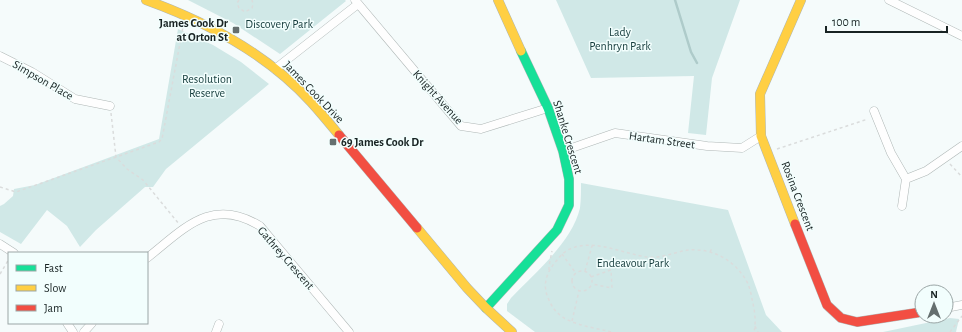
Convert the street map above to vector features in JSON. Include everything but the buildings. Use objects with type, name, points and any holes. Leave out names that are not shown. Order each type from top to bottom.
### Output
[{"type":"street","name":"James Cook Drive","points":[[146,0],[185,15],[217,30],[275,69],[311,102],[463,283],[486,308],[512,332]]},
{"type":"street","name":"Shanke Crescent","points":[[486,308],[557,230],[570,205],[570,179],[563,151],[548,108],[498,0]]},
{"type":"street","name":"Rosina Crescent","points":[[801,0],[760,94],[761,136],[828,305],[841,318],[857,322],[914,313]]},
{"type":"street","points":[[889,0],[962,36]]},
{"type":"street","points":[[275,69],[356,2]]},
{"type":"street","name":"Knight Avenue","points":[[356,2],[461,126],[481,129],[548,108]]},
{"type":"street","name":"Simpson Place","points":[[0,56],[32,72],[75,100],[110,106]]},
{"type":"street","points":[[874,111],[890,153],[906,179],[902,206]]},
{"type":"street","name":"Hartam Street","points":[[563,151],[615,133],[707,146],[742,148],[761,136]]},
{"type":"street","points":[[906,179],[926,171],[962,146]]},
{"type":"street","name":"Gathrey Crescent","points":[[148,257],[183,229],[199,219],[219,214],[239,217],[251,221],[260,226],[349,332]]},
{"type":"street","points":[[0,244],[12,252]]},
{"type":"street","points":[[84,332],[91,324]]},
{"type":"street","points":[[216,332],[219,324]]},
{"type":"path","points":[[238,0],[238,8],[246,12],[252,8],[252,0]]},
{"type":"path","points":[[0,187],[16,192],[159,142],[162,139],[183,27]]},
{"type":"path","points":[[110,106],[116,157],[127,169],[144,180],[183,229]]},
{"type":"path","points":[[768,152],[869,119],[874,111]]},
{"type":"path","points":[[945,158],[962,178]]},
{"type":"path","points":[[585,271],[592,246]]},
{"type":"path","points":[[611,332],[572,322],[564,318],[556,311],[548,298],[544,284],[549,270],[562,254],[569,249],[574,247],[592,246],[635,255],[653,257],[670,256],[690,250],[698,250],[710,252],[724,258],[742,273],[749,285],[752,297],[755,326],[754,332]]},
{"type":"path","points":[[710,252],[712,248]]},
{"type":"path","points":[[549,270],[548,266],[552,251]]},
{"type":"path","points":[[562,254],[576,273]]},
{"type":"path","points":[[0,274],[8,261]]},
{"type":"path","points":[[591,277],[611,270],[612,288],[592,284]]},
{"type":"path","points":[[585,271],[591,277],[592,284],[587,290],[576,290],[572,284],[572,278],[576,273],[585,271]]},
{"type":"path","points":[[572,322],[579,291]]},
{"type":"path","points":[[950,332],[962,316]]},
{"type":"path","points":[[755,326],[758,332]]},
{"type":"green space","name":"Discovery Park","points":[[188,0],[346,1],[280,54],[233,23]]},
{"type":"green space","name":"Lady Penhryn Park","points":[[556,0],[740,0],[712,78],[706,135],[688,133],[694,76],[591,78]]},
{"type":"green space","name":"Resolution Reserve","points":[[178,29],[213,45],[241,62],[269,84],[166,169],[153,187],[145,187],[96,230],[80,247],[67,226],[47,210],[21,244],[0,232],[0,206],[13,196],[14,189],[35,185],[159,139]]},
{"type":"green space","name":"Endeavour Park","points":[[581,183],[728,210],[766,315],[782,332],[535,332],[507,311],[507,304],[552,256],[569,233],[576,221],[580,208]]},
{"type":"green space","points":[[954,318],[959,319],[956,332],[883,332],[921,324],[954,324]]},
{"type":"waterway","points":[[675,0],[691,52],[697,63]]},
{"type":"traffic: fast","points":[[486,308],[557,230],[569,205],[569,179],[563,151],[548,108],[521,51]]},
{"type":"traffic: slow","points":[[146,0],[191,18],[256,54],[294,85],[311,102],[339,135]]},
{"type":"traffic: slow","points":[[498,0],[521,51]]},
{"type":"traffic: slow","points":[[795,224],[761,136],[760,94],[801,0]]},
{"type":"traffic: slow","points":[[417,228],[467,288],[512,332]]},
{"type":"traffic: jam","points":[[339,135],[417,228]]},
{"type":"traffic: jam","points":[[795,224],[827,305],[841,318],[857,322],[914,313]]},
{"type":"place","name":"James Cook Dr at Orton St","points":[[236,30]]},
{"type":"place","name":"69 James Cook Dr","points":[[333,142]]}]
